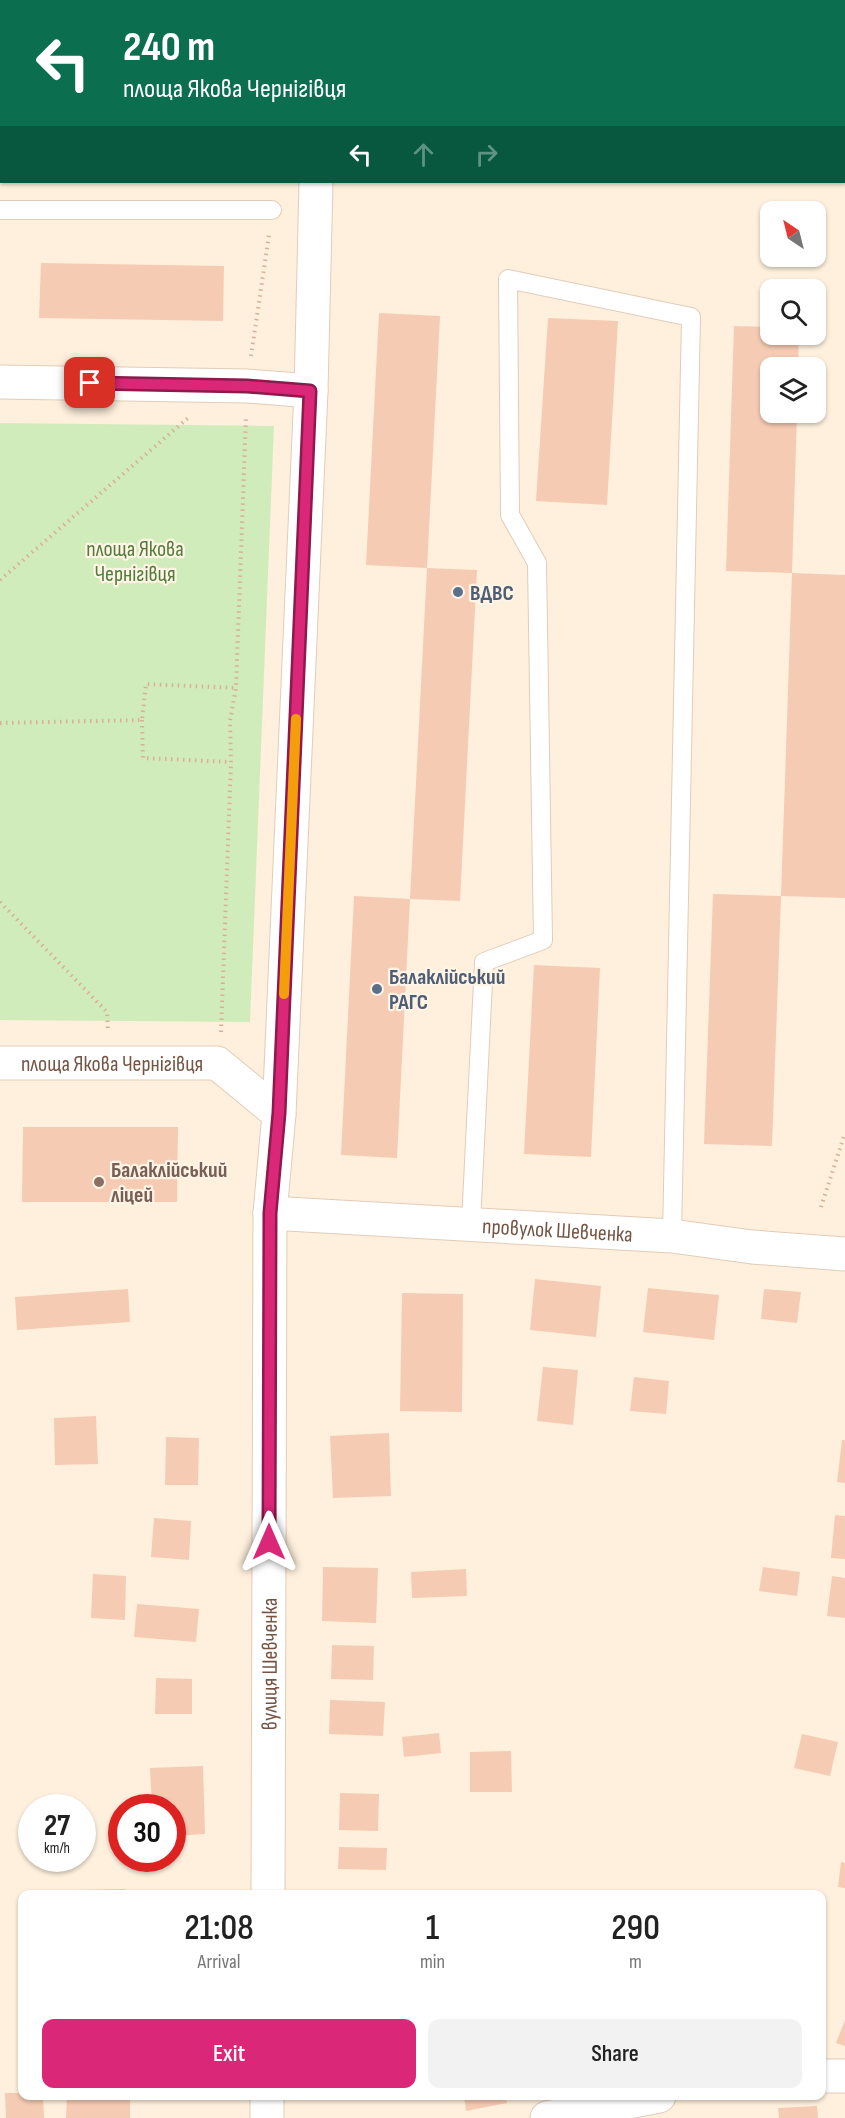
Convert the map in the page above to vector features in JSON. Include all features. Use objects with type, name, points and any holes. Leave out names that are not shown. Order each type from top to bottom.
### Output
[{"type":"street","name":"вулиця Шевченка","points":[[268,1890],[270,1213],[279,1113],[310,391],[316,183]]},
{"type":"street","points":[[0,382],[236,386],[310,391]]},
{"type":"street","name":"площа Якова Чернігівця","points":[[0,1063],[217,1063],[279,1113]]},
{"type":"street","name":"провулок Шевченка","points":[[270,1213],[672,1236],[752,1247],[845,1254]]},
{"type":"street","points":[[826,2076],[845,2076]]},
{"type":"street","points":[[267,2100],[267,2118]]},
{"type":"street","points":[[547,2118],[639,2100]]},
{"type":"lane","points":[[0,210],[273,210]]},
{"type":"lane","points":[[471,1223],[484,962],[543,940],[537,563],[510,515],[508,279],[691,317],[672,1236]]},
{"type":"path","points":[[217,1063],[221,1039],[231,762],[230,721],[236,688],[236,386],[273,210]]},
{"type":"path","points":[[0,580],[236,386]]},
{"type":"path","points":[[231,762],[143,758],[142,720],[146,684],[236,688]]},
{"type":"path","points":[[0,723],[142,720]]},
{"type":"path","points":[[0,902],[107,1012],[110,1063]]},
{"type":"path","points":[[821,1207],[845,1133]]},
{"type":"green space","name":"площа Якова Чернігівця","points":[[0,423],[274,426],[250,1022],[0,1020]]},
{"type":"building","points":[[41,263],[224,266],[223,321],[39,318]]},
{"type":"building","points":[[379,313],[440,316],[427,568],[366,565]]},
{"type":"building","points":[[548,318],[618,321],[607,505],[536,501]]},
{"type":"building","points":[[734,326],[760,327],[760,345],[799,345],[798,357],[760,357],[760,423],[797,423],[792,573],[726,571]]},
{"type":"building","points":[[427,568],[477,570],[460,901],[410,899]]},
{"type":"building","points":[[792,573],[845,575],[845,898],[781,896]]},
{"type":"building","points":[[713,894],[781,896],[772,1146],[704,1144]]},
{"type":"building","name":"Балаклійський РАГС","points":[[354,896],[410,899],[397,1158],[341,1155]]},
{"type":"building","points":[[534,965],[600,968],[591,1157],[524,1154]]},
{"type":"building","points":[[23,1127],[178,1127],[177,1202],[22,1202]]},
{"type":"building","points":[[535,1279],[601,1286],[596,1337],[530,1330]]},
{"type":"building","points":[[648,1288],[719,1295],[714,1340],[643,1332]]},
{"type":"building","points":[[128,1289],[130,1322],[17,1330],[15,1297]]},
{"type":"building","points":[[764,1289],[801,1292],[797,1323],[761,1319]]},
{"type":"building","points":[[402,1293],[463,1294],[462,1412],[400,1411]]},
{"type":"building","points":[[543,1367],[578,1370],[573,1425],[537,1421]]},
{"type":"building","points":[[634,1377],[669,1381],[666,1414],[630,1411]]},
{"type":"building","points":[[96,1416],[98,1464],[55,1465],[54,1418]]},
{"type":"building","points":[[389,1433],[391,1496],[333,1498],[330,1436]]},
{"type":"building","points":[[166,1437],[199,1438],[198,1485],[165,1485]]},
{"type":"building","points":[[842,1440],[845,1440],[845,1483],[837,1482]]},
{"type":"building","points":[[835,1515],[845,1516],[845,1559],[831,1558]]},
{"type":"building","points":[[154,1518],[191,1521],[189,1560],[151,1557]]},
{"type":"building","points":[[323,1567],[378,1568],[376,1623],[322,1621]]},
{"type":"building","points":[[763,1567],[800,1572],[797,1596],[759,1591]]},
{"type":"building","points":[[466,1569],[467,1596],[412,1598],[411,1572]]},
{"type":"building","points":[[93,1574],[126,1576],[125,1620],[91,1618]]},
{"type":"building","points":[[832,1576],[845,1578],[845,1618],[827,1616]]},
{"type":"building","points":[[137,1604],[199,1609],[196,1642],[134,1637]]},
{"type":"building","points":[[332,1645],[374,1646],[373,1680],[331,1679]]},
{"type":"building","points":[[156,1678],[192,1679],[192,1714],[155,1714]]},
{"type":"building","points":[[330,1700],[385,1702],[383,1736],[329,1734]]},
{"type":"building","points":[[439,1733],[441,1753],[404,1757],[402,1737]]},
{"type":"building","points":[[802,1734],[838,1742],[830,1776],[794,1768]]},
{"type":"building","points":[[511,1751],[512,1792],[470,1792],[470,1752]]},
{"type":"building","points":[[203,1766],[205,1834],[186,1835],[186,1794],[151,1794],[150,1768]]},
{"type":"building","points":[[340,1793],[379,1794],[378,1831],[339,1830]]},
{"type":"building","points":[[339,1847],[387,1848],[386,1870],[338,1869]]},
{"type":"building","points":[[841,1862],[845,1863],[845,1888],[838,1887]]},
{"type":"building","points":[[845,2020],[845,2046],[836,2043]]},
{"type":"building","points":[[5,2093],[18,2093],[18,2100],[43,2100],[44,2118],[6,2118]]},
{"type":"building","points":[[67,2100],[130,2100],[130,2118],[66,2118]]},
{"type":"building","points":[[465,2100],[507,2100],[507,2103],[466,2111]]},
{"type":"building","points":[[817,2106],[818,2118],[779,2118],[778,2108]]},
{"type":"slow traffic","points":[[284,994],[296,719]]},
{"type":"place","name":"ВДВС","points":[[458,592]]},
{"type":"place","name":"Балаклійський РАГС","points":[[377,989]]},
{"type":"place","name":"Балаклійський ліцей","points":[[99,1182]]},
{"type":"route","points":[[90,383],[247,386],[310,391],[279,1113],[270,1213],[269,1542]]}]
